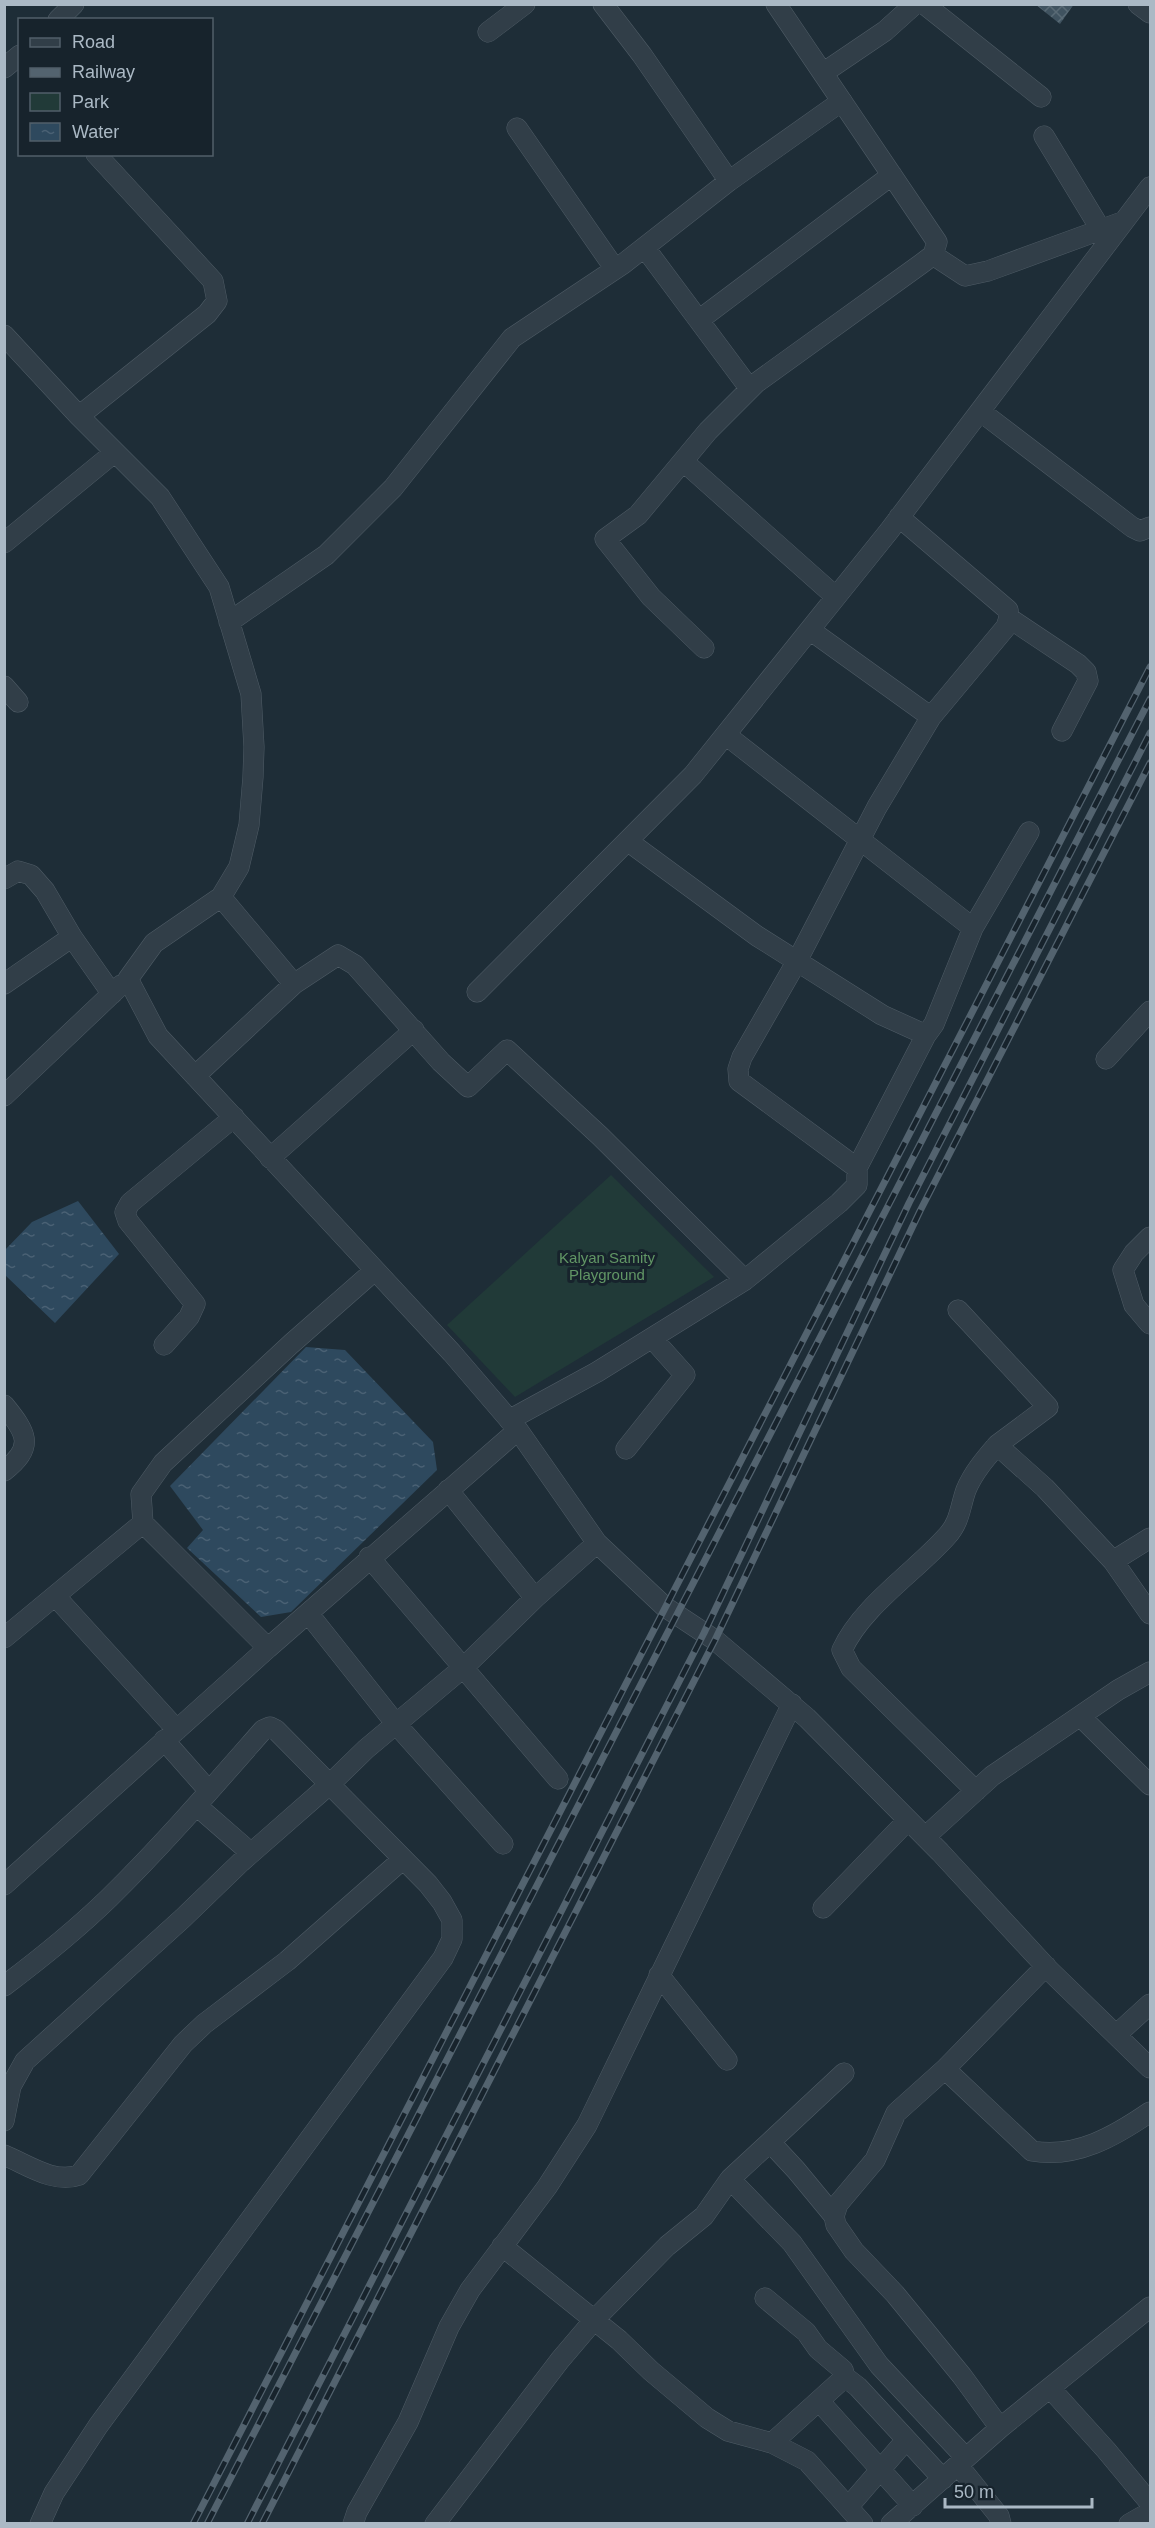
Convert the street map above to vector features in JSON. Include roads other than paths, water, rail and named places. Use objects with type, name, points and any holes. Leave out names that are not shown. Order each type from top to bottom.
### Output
[{"type":"street","points":[[59,18],[74,4]]},
{"type":"street","points":[[488,32],[525,4]]},
{"type":"street","points":[[603,4],[642,55],[729,181]]},
{"type":"street","points":[[704,648],[651,597],[605,539],[638,515],[708,431],[750,389],[837,322],[933,255],[938,242],[776,4]]},
{"type":"street","points":[[823,73],[885,31],[915,4]]},
{"type":"street","points":[[924,4],[1041,97]]},
{"type":"street","points":[[1138,4],[1150,13]]},
{"type":"street","points":[[229,622],[326,555],[393,488],[512,338],[645,248],[729,181],[842,101]]},
{"type":"street","points":[[517,128],[615,269]]},
{"type":"street","points":[[1044,136],[1101,230]]},
{"type":"street","points":[[79,416],[207,314],[217,300],[213,280],[98,156]]},
{"type":"street","points":[[699,320],[892,175]]},
{"type":"street","points":[[477,992],[693,776],[899,517],[1150,187]]},
{"type":"street","points":[[933,255],[965,276],[971,275],[1124,222]]},
{"type":"street","points":[[645,248],[750,389]]},
{"type":"street","points":[[4,335],[79,416],[160,497],[219,587],[251,694],[254,747],[249,825],[240,867],[221,897],[154,943],[128,979],[4,1096]]},
{"type":"street","points":[[980,411],[1132,527],[1140,531],[1150,527]]},
{"type":"street","points":[[4,543],[114,452]]},
{"type":"street","points":[[683,461],[836,597]]},
{"type":"street","points":[[857,1168],[739,1081],[738,1070],[742,1057],[797,961],[859,839],[931,717],[1006,627],[1009,618],[1008,610],[899,517]]},
{"type":"street","points":[[1009,618],[1078,664],[1086,672],[1088,681],[1062,732]]},
{"type":"street","points":[[810,630],[931,717]]},
{"type":"street","points":[[4,686],[18,702]]},
{"type":"street","points":[[726,735],[973,928]]},
{"type":"street","points":[[4,1885],[369,1557],[448,1490],[513,1425],[745,1281],[838,1203],[856,1185],[857,1168],[926,1035],[934,1024],[973,928],[1029,832]]},
{"type":"street","points":[[629,842],[757,936],[882,1015],[926,1035]]},
{"type":"street","points":[[4,879],[18,871],[31,875],[45,891],[72,937],[112,994]]},
{"type":"street","points":[[221,897],[294,984]]},
{"type":"street","points":[[4,984],[72,937]]},
{"type":"street","points":[[195,1076],[294,984],[338,955],[355,965],[441,1062],[468,1087],[507,1050],[600,1136],[745,1281]]},
{"type":"street","points":[[128,979],[158,1036],[452,1353],[513,1425],[597,1543],[665,1607],[715,1640],[792,1704],[925,1837],[1046,1966],[1150,2068]]},
{"type":"street","points":[[1106,1059],[1150,1011]]},
{"type":"street","points":[[270,1158],[414,1030]]},
{"type":"street","points":[[164,1345],[189,1317],[195,1304],[128,1221],[125,1212],[130,1203],[234,1117]]},
{"type":"street","points":[[1150,1237],[1134,1253],[1123,1270],[1134,1305],[1150,1323]]},
{"type":"street","points":[[268,1648],[143,1523],[141,1494],[163,1463],[374,1271]]},
{"type":"street","points":[[958,1310],[1048,1407],[997,1445],[978,1466],[966,1490],[958,1521],[947,1536],[910,1570],[849,1634],[842,1650],[851,1668],[976,1791]]},
{"type":"street","points":[[626,1449],[685,1375],[652,1338]]},
{"type":"street","points":[[4,1406],[17,1420],[26,1439],[17,1461],[4,1471]]},
{"type":"street","points":[[997,1445],[1045,1488],[1113,1561],[1150,1614]]},
{"type":"street","points":[[448,1490],[535,1598]]},
{"type":"street","points":[[4,1638],[143,1523]]},
{"type":"street","points":[[1113,1561],[1150,1538]]},
{"type":"street","points":[[4,2121],[11,2086],[25,2061],[251,1853],[464,1667],[535,1598],[597,1543]]},
{"type":"street","points":[[369,1557],[558,1779]]},
{"type":"street","points":[[56,1597],[171,1735],[203,1798],[251,1853]]},
{"type":"street","points":[[308,1612],[396,1724],[503,1844]]},
{"type":"street","points":[[925,1837],[992,1776],[1150,1672]]},
{"type":"street","points":[[353,2523],[408,2422],[449,2327],[470,2290],[547,2187],[587,2125],[792,1704]]},
{"type":"street","points":[[1080,1716],[1150,1785]]},
{"type":"street","points":[[4,1986],[64,1939],[109,1899],[263,1730],[270,1727],[276,1730],[428,1884],[452,1920],[452,1939],[443,1958],[98,2426],[54,2493],[40,2523]]},
{"type":"street","points":[[823,1908],[908,1820]]},
{"type":"street","points":[[4,2155],[56,2178],[67,2179],[79,2175],[183,2044],[204,2024],[287,1961],[403,1859]]},
{"type":"street","points":[[834,2216],[838,2204],[875,2160],[896,2113],[945,2069],[1046,1966]]},
{"type":"street","points":[[659,1975],[727,2060]]},
{"type":"street","points":[[1116,2035],[1150,2004]]},
{"type":"street","points":[[945,2069],[1032,2151],[1047,2154],[1088,2146],[1127,2128],[1150,2112]]},
{"type":"street","points":[[435,2523],[560,2360],[594,2320],[667,2246],[704,2216],[730,2179],[844,2073]]},
{"type":"street","points":[[770,2142],[834,2216],[836,2225],[854,2251],[895,2294],[1000,2428]]},
{"type":"street","points":[[730,2179],[792,2243],[879,2365],[962,2461],[999,2516],[1001,2523]]},
{"type":"street","points":[[502,2246],[594,2320],[707,2418],[728,2431],[772,2444],[807,2461],[863,2523]]},
{"type":"street","points":[[765,2298],[806,2332],[818,2349],[843,2370],[845,2377],[858,2387],[943,2479]]},
{"type":"street","points":[[891,2523],[1000,2428],[1150,2307]]},
{"type":"street","points":[[772,2444],[845,2377]]},
{"type":"street","points":[[1050,2388],[1144,2515]]},
{"type":"street","points":[[820,2402],[913,2506]]},
{"type":"street","points":[[849,2506],[906,2440]]},
{"type":"water","points":[[78,1201],[119,1254],[55,1323],[5,1275],[5,1250],[32,1222]]},
{"type":"water","points":[[306,1347],[345,1350],[433,1442],[437,1470],[291,1612],[261,1617],[187,1548],[203,1530],[170,1486]]},
{"type":"railway","points":[[193,2524],[1150,667]]},
{"type":"railway","points":[[207,2524],[1150,699]]},
{"type":"railway","points":[[247,2524],[704,1633],[909,1203],[1150,733]]},
{"type":"railway","points":[[262,2524],[715,1640],[920,1211],[1150,763]]},
{"type":"park label","name":"Kalyan Samity Playground","points":[[607,1266]]}]
